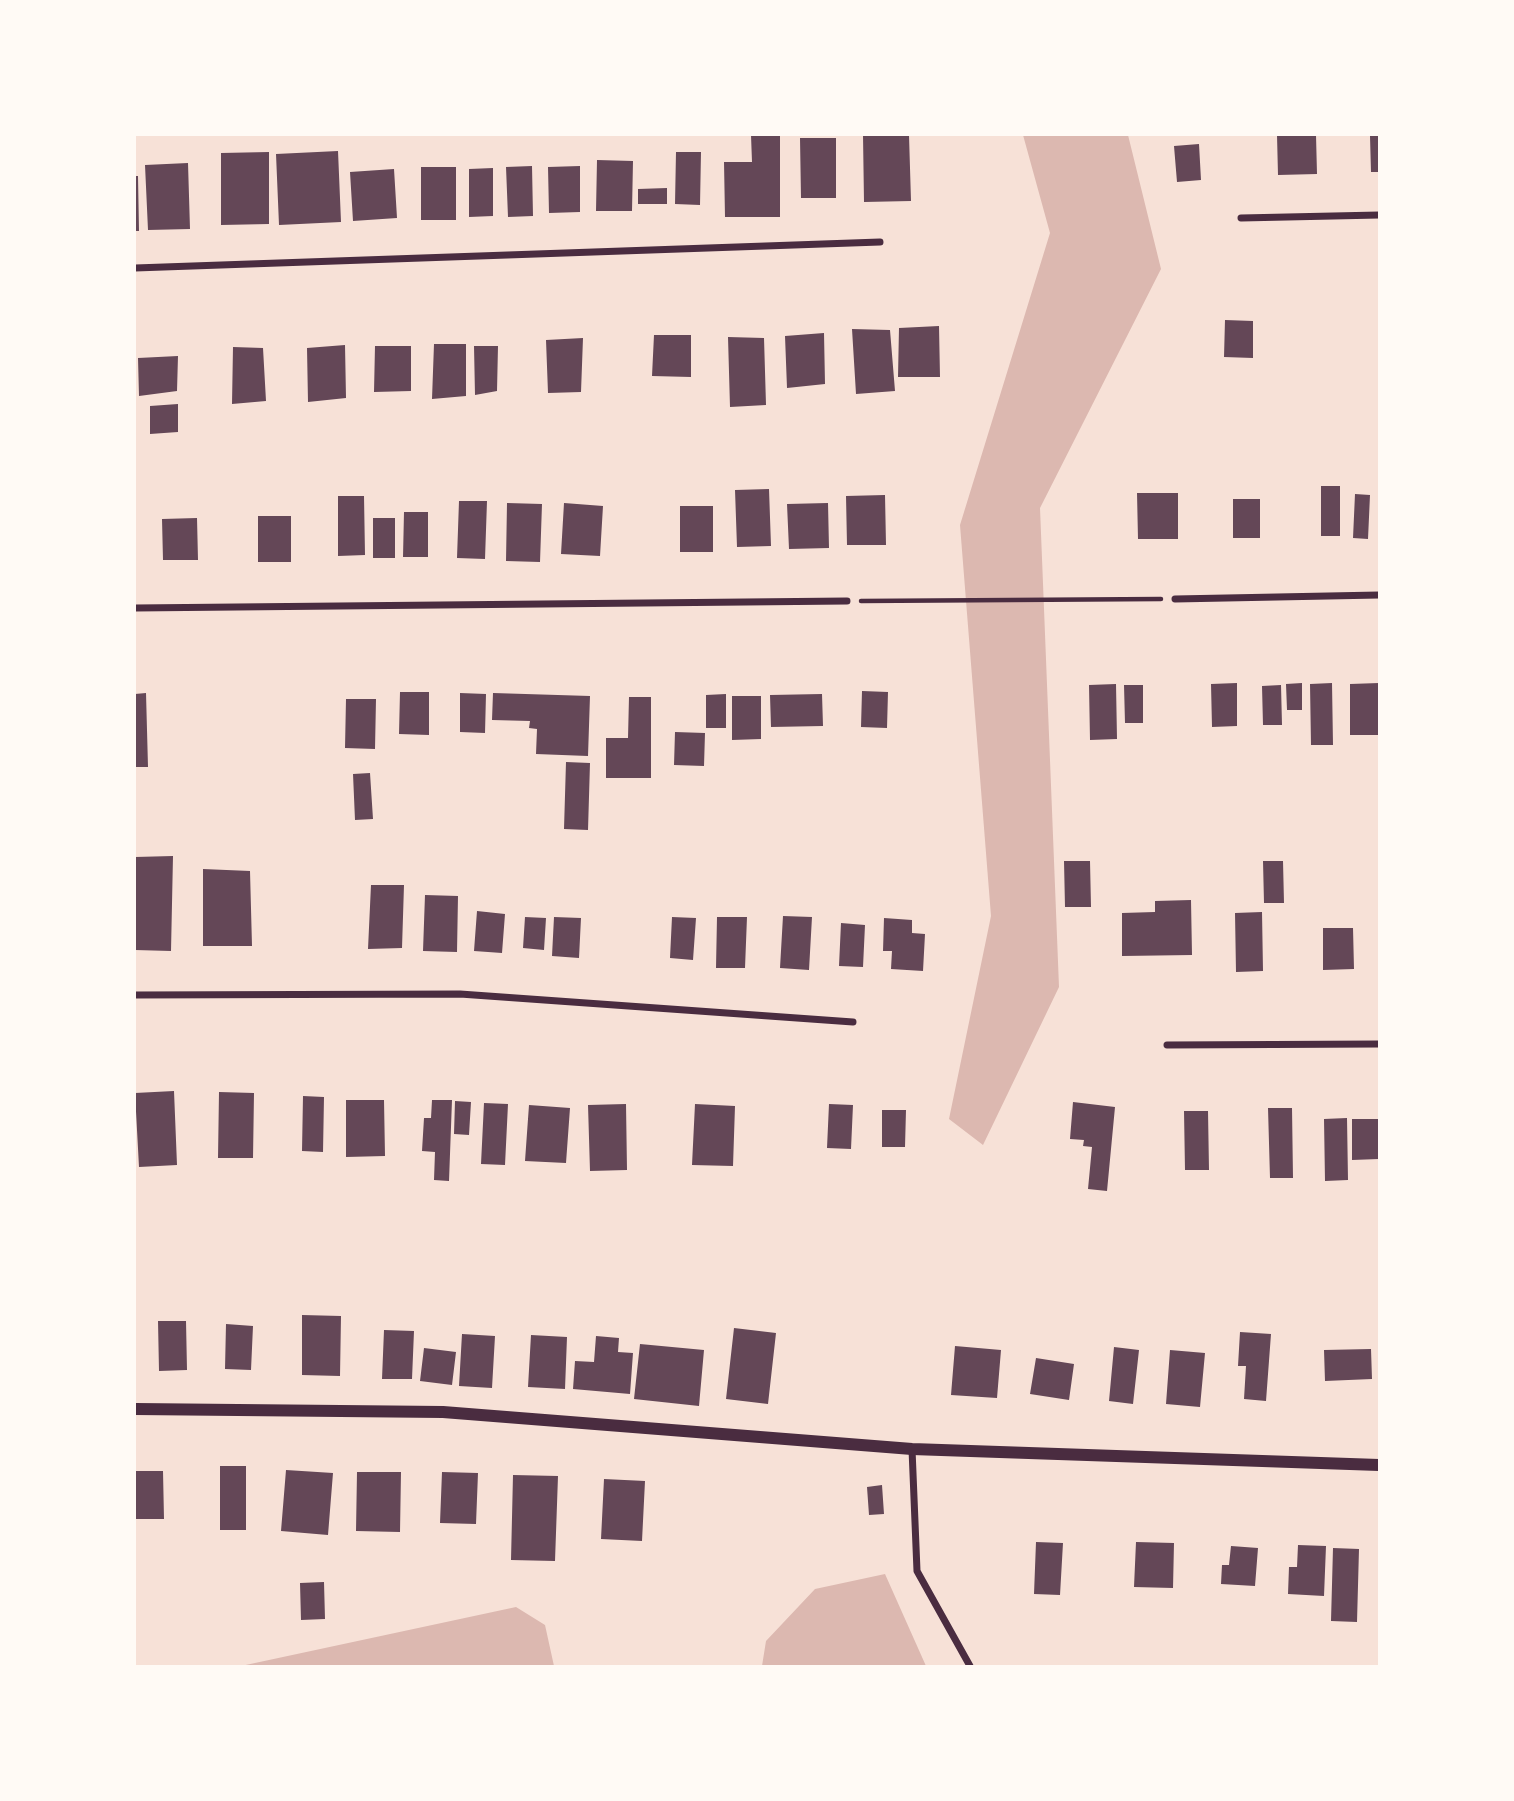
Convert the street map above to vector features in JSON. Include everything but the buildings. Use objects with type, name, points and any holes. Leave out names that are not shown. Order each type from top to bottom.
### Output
[{"type":"street","points":[[1241,218],[1379,215]]},
{"type":"street","points":[[135,268],[880,242]]},
{"type":"street","points":[[1175,599],[1379,595]]},
{"type":"street","points":[[135,608],[847,601]]},
{"type":"street","points":[[135,995],[460,993],[853,1023]]},
{"type":"street","points":[[1167,1045],[1379,1044]]},
{"type":"street","points":[[135,1409],[443,1412],[912,1449],[1379,1465]]},
{"type":"street","points":[[912,1449],[917,1571],[970,1666]]},
{"type":"path","points":[[847,601],[1175,599]]},
{"type":"shaded area","points":[[1023,135],[1128,135],[1161,269],[1040,508],[1059,987],[983,1145],[949,1119],[991,916],[960,525],[1050,233]]},
{"type":"shaded area","points":[[885,1574],[926,1666],[762,1666],[766,1641],[815,1589]]},
{"type":"shaded area","points":[[516,1607],[545,1625],[554,1666],[241,1666]]}]
